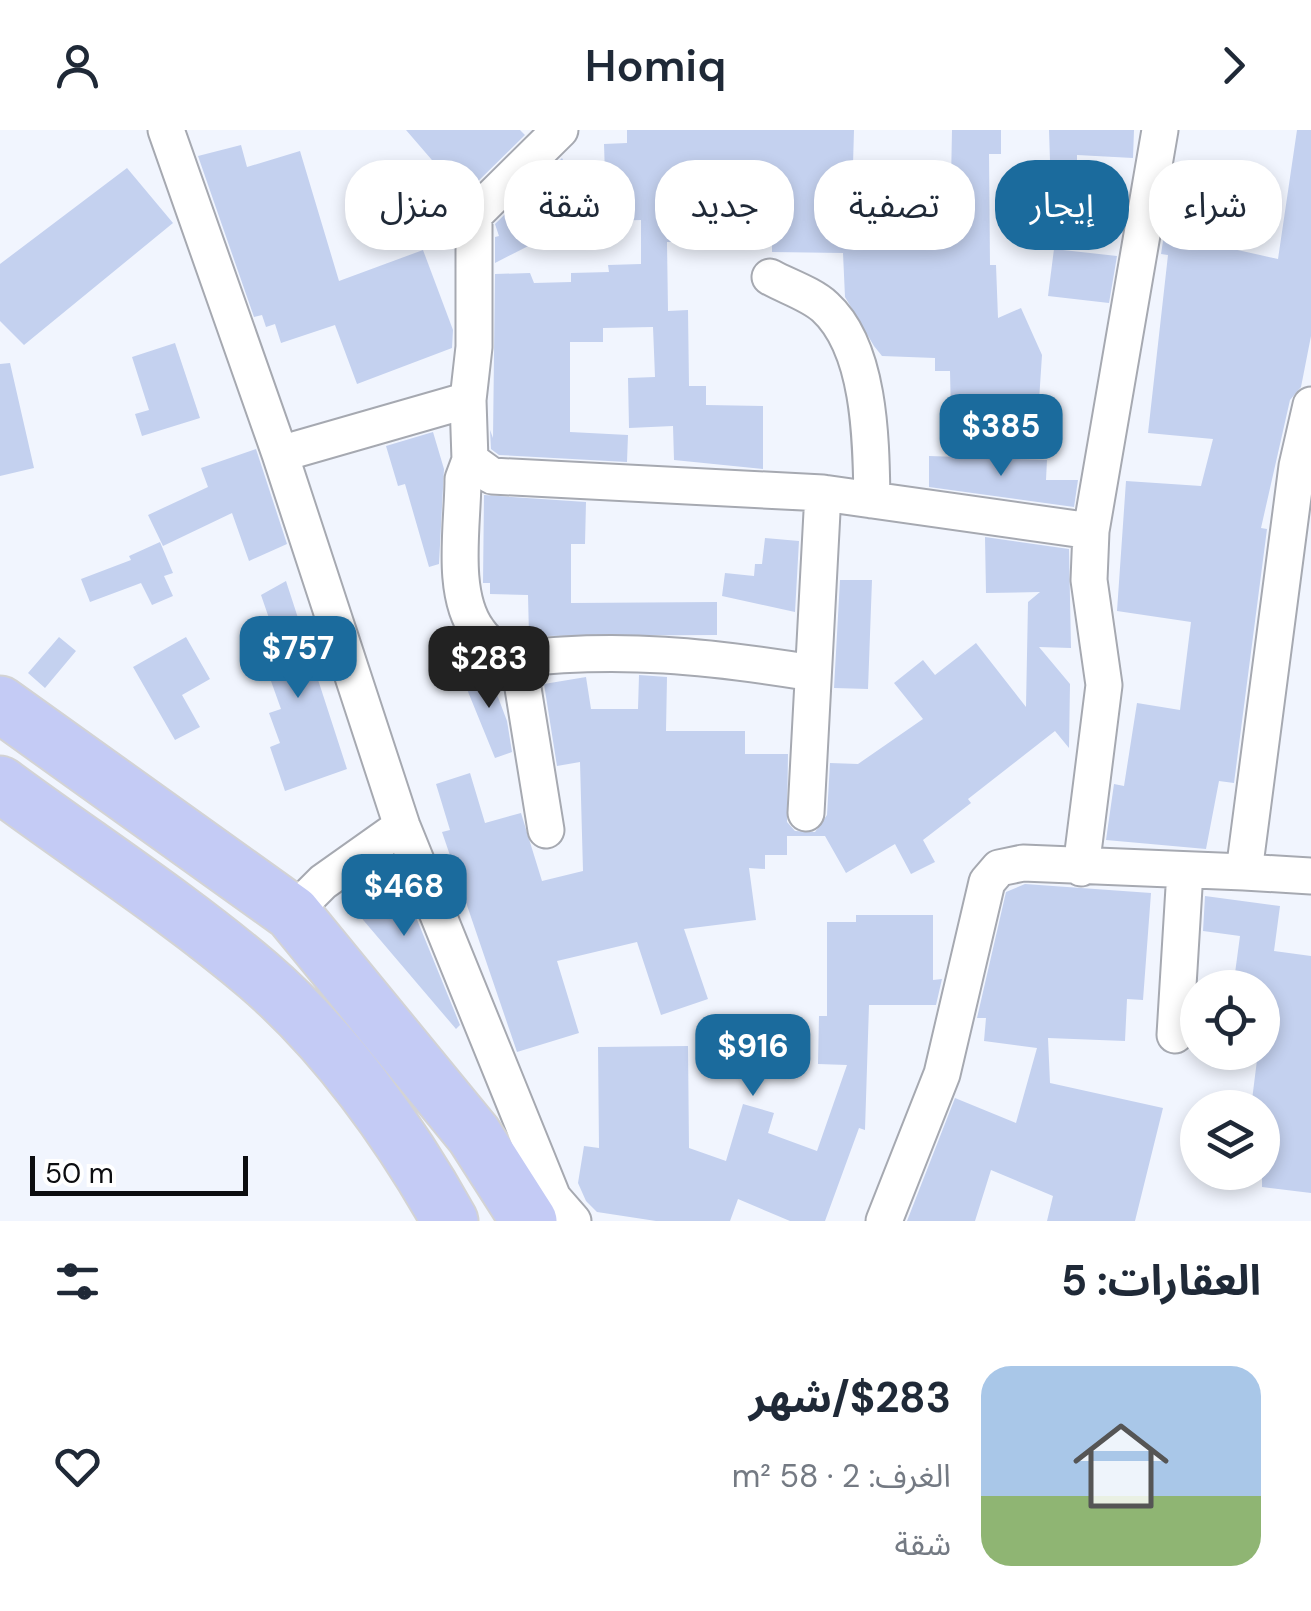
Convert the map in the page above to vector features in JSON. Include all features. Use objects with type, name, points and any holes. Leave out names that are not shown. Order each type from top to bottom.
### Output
[{"type":"highway","points":[[0,704],[292,912],[474,1135],[529,1221]]},
{"type":"highway","points":[[0,784],[258,975],[318,1033],[420,1168],[450,1221]]},
{"type":"highway","points":[[258,975],[292,912]]},
{"type":"street","points":[[166,130],[280,454],[402,826],[552,1198],[574,1221]]},
{"type":"street","points":[[560,130],[474,216],[470,460],[463,479],[465,606],[484,640],[514,659],[618,652],[700,654],[813,674]]},
{"type":"street","points":[[1081,868],[1104,685],[1089,580],[1091,531],[1160,130]]},
{"type":"street","points":[[770,277],[825,307],[851,350],[871,416],[872,500]]},
{"type":"street","points":[[280,454],[468,400]]},
{"type":"street","points":[[1244,872],[1297,466],[1311,404]]},
{"type":"street","points":[[470,460],[492,476],[823,493],[1091,531]]},
{"type":"street","points":[[806,813],[823,493]]},
{"type":"street","points":[[514,659],[522,682],[546,830]]},
{"type":"street","points":[[292,912],[322,882],[402,826]]},
{"type":"street","points":[[884,1221],[942,1074],[988,882],[999,868],[1023,863],[1311,876]]},
{"type":"street","points":[[1175,1035],[1185,871]]},
{"type":"building","points":[[406,130],[520,130],[525,135],[484,175],[484,160],[432,160]]},
{"type":"building","points":[[627,130],[854,130],[853,160],[814,160],[814,250],[975,250],[975,160],[951,160],[952,130],[1001,130],[1001,154],[989,154],[990,265],[996,265],[998,318],[1021,308],[1042,355],[1038,416],[951,415],[950,371],[935,371],[935,358],[882,356],[874,346],[845,297],[843,253],[772,252],[794,250],[794,160],[655,160],[655,250],[667,250],[668,311],[688,310],[689,386],[706,386],[706,405],[763,406],[763,469],[674,460],[673,426],[629,428],[628,378],[655,377],[653,327],[603,328],[603,342],[570,342],[570,432],[628,435],[627,462],[499,455],[491,449],[490,430],[493,438],[495,274],[530,273],[534,283],[571,282],[571,273],[609,272],[608,265],[641,264],[641,220],[635,220],[635,160],[605,160],[604,144],[627,143]]},
{"type":"building","points":[[1049,130],[1134,130],[1133,158],[1077,155],[1077,160],[1050,160]]},
{"type":"building","points":[[1297,130],[1311,130],[1311,336],[1301,387],[1290,400],[1261,528],[1267,529],[1234,783],[1219,781],[1206,849],[1106,840],[1114,784],[1124,786],[1137,703],[1180,710],[1191,622],[1117,611],[1126,481],[1201,486],[1213,439],[1148,433],[1168,255],[1161,254],[1162,250],[1238,250],[1278,259]]},
{"type":"building","points":[[241,145],[247,167],[300,151],[339,281],[423,250],[453,330],[452,348],[357,384],[335,325],[281,343],[275,324],[266,327],[262,315],[254,317],[198,156]]},
{"type":"building","points":[[127,168],[173,223],[24,345],[0,321],[0,264]]},
{"type":"building","points":[[504,215],[504,250],[520,250],[495,263],[495,237],[499,236],[495,224]]},
{"type":"building","points":[[1054,250],[1117,256],[1109,303],[1048,296]]},
{"type":"building","points":[[175,343],[200,418],[142,436],[135,414],[149,410],[132,357]]},
{"type":"building","points":[[10,363],[34,468],[0,476],[0,364]]},
{"type":"building","points":[[433,432],[444,469],[439,564],[429,567],[405,484],[398,486],[386,446]]},
{"type":"building","points":[[256,449],[287,544],[249,561],[232,513],[163,546],[148,515],[208,487],[201,468]]},
{"type":"building","points":[[929,456],[1047,460],[1046,480],[1078,480],[1074,507],[929,487]]},
{"type":"building","points":[[484,495],[586,502],[585,544],[571,544],[571,603],[717,602],[717,635],[529,636],[528,595],[490,594],[490,583],[483,583]]},
{"type":"building","points":[[985,537],[1069,549],[1071,648],[1039,647],[1070,684],[1069,748],[1055,731],[968,799],[971,803],[923,840],[935,862],[911,874],[895,844],[846,873],[825,836],[787,836],[787,855],[765,855],[765,869],[749,868],[756,920],[684,929],[708,999],[661,1015],[637,942],[557,961],[579,1033],[517,1052],[442,832],[450,830],[436,784],[470,773],[485,823],[521,813],[542,881],[583,871],[580,762],[557,766],[544,684],[586,677],[591,709],[638,709],[639,675],[667,677],[666,731],[745,731],[745,754],[788,754],[787,822],[795,831],[815,832],[827,815],[830,763],[858,764],[923,719],[894,683],[923,660],[935,675],[976,643],[1026,707],[1028,602],[1040,592],[986,593]]},
{"type":"building","points":[[765,538],[799,541],[795,612],[722,596],[725,573],[754,576],[755,564],[762,564]]},
{"type":"building","points":[[160,542],[173,573],[164,576],[173,596],[152,605],[141,583],[90,602],[81,579],[131,560],[129,556]]},
{"type":"building","points":[[840,580],[872,580],[868,689],[834,688]]},
{"type":"building","points":[[286,581],[347,769],[285,791],[270,747],[280,743],[269,713],[281,709],[262,656],[280,650],[261,595]]},
{"type":"building","points":[[59,637],[76,651],[45,688],[28,673]]},
{"type":"building","points":[[186,637],[210,679],[182,695],[200,727],[175,740],[133,667]]},
{"type":"building","points":[[487,668],[507,721],[512,752],[495,758],[462,677]]},
{"type":"building","points":[[400,878],[460,1025],[456,1029],[347,901]]},
{"type":"building","points":[[1025,884],[1151,893],[1143,1000],[1127,999],[1125,1041],[1048,1038],[1050,1083],[1163,1108],[1135,1221],[1047,1221],[1053,1196],[991,1170],[975,1221],[907,1221],[955,1098],[1016,1123],[1037,1048],[984,1041],[986,1018],[977,1018],[1006,892]]},
{"type":"building","points":[[1205,896],[1280,906],[1274,951],[1311,956],[1311,1193],[1280,1189],[1280,1090],[1253,1090],[1256,1070],[1280,1070],[1280,970],[1235,970],[1240,936],[1203,931]]},
{"type":"building","points":[[856,915],[933,915],[933,980],[942,979],[936,1005],[869,1005],[865,1130],[859,1128],[825,1221],[790,1221],[738,1199],[730,1221],[656,1221],[597,1212],[586,1201],[578,1183],[584,1146],[599,1148],[598,1047],[688,1046],[689,1148],[726,1161],[743,1104],[774,1113],[768,1133],[817,1151],[847,1065],[818,1064],[819,1016],[827,1016],[827,922],[856,922]]}]
